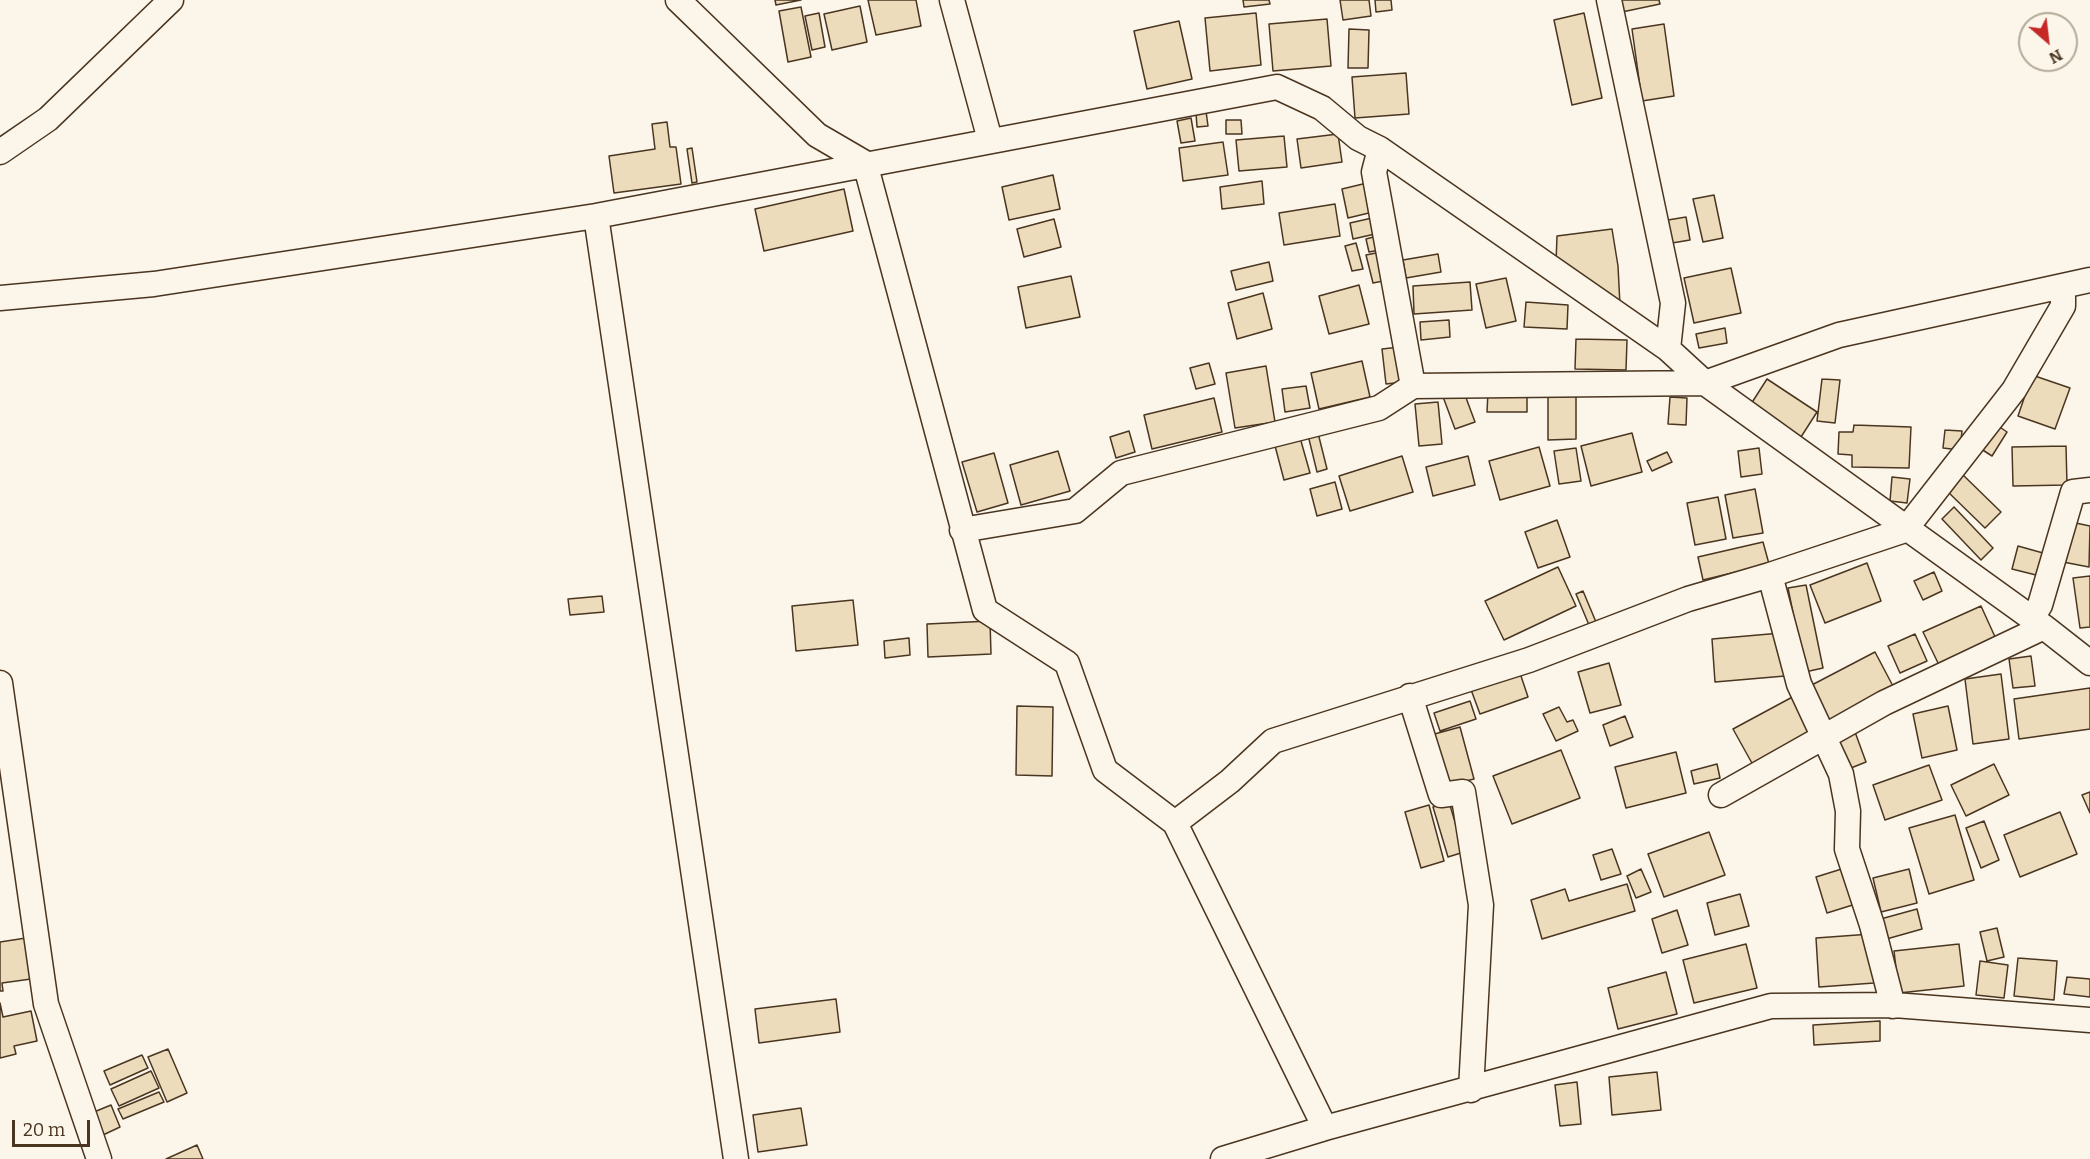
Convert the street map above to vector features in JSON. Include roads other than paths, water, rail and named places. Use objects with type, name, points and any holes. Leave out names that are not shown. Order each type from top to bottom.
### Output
[{"type":"street","points":[[0,152],[48,119],[170,0]]},
{"type":"street","points":[[678,0],[818,135],[865,163],[985,610],[1067,663],[1105,770],[1175,823],[1325,1128]]},
{"type":"street","points":[[952,0],[990,141]]},
{"type":"street","points":[[1609,0],[1673,303],[1668,349]]},
{"type":"street","points":[[0,298],[154,284],[596,216],[865,163],[1277,87],[1322,108],[1358,138],[1380,148],[1668,349],[1705,383],[1905,530],[2038,622],[2090,663]]},
{"type":"street","points":[[1380,148],[1374,172],[1413,386]]},
{"type":"street","points":[[596,216],[736,1159]]},
{"type":"street","points":[[962,530],[1074,511],[1121,473],[1379,408],[1413,386],[1705,383],[1839,335],[2090,280]]},
{"type":"street","points":[[1175,823],[1230,781],[1273,741],[1529,660],[1688,599],[1770,575],[1905,530],[2014,390],[2063,306],[2063,286]]},
{"type":"street","points":[[2038,622],[2040,605],[2073,492],[2090,490]]},
{"type":"street","points":[[1770,575],[1799,684],[1841,774],[1848,812],[1847,849],[1872,925],[1893,1006]]},
{"type":"street","points":[[1721,795],[1824,739],[1884,703],[2038,622]]},
{"type":"street","points":[[0,683],[46,1004],[99,1159]]},
{"type":"street","points":[[1410,696],[1441,795],[1463,792],[1479,894],[1471,1090]]},
{"type":"street","points":[[1223,1159],[1325,1128],[1772,1006],[1893,1006],[2090,1020]]}]
